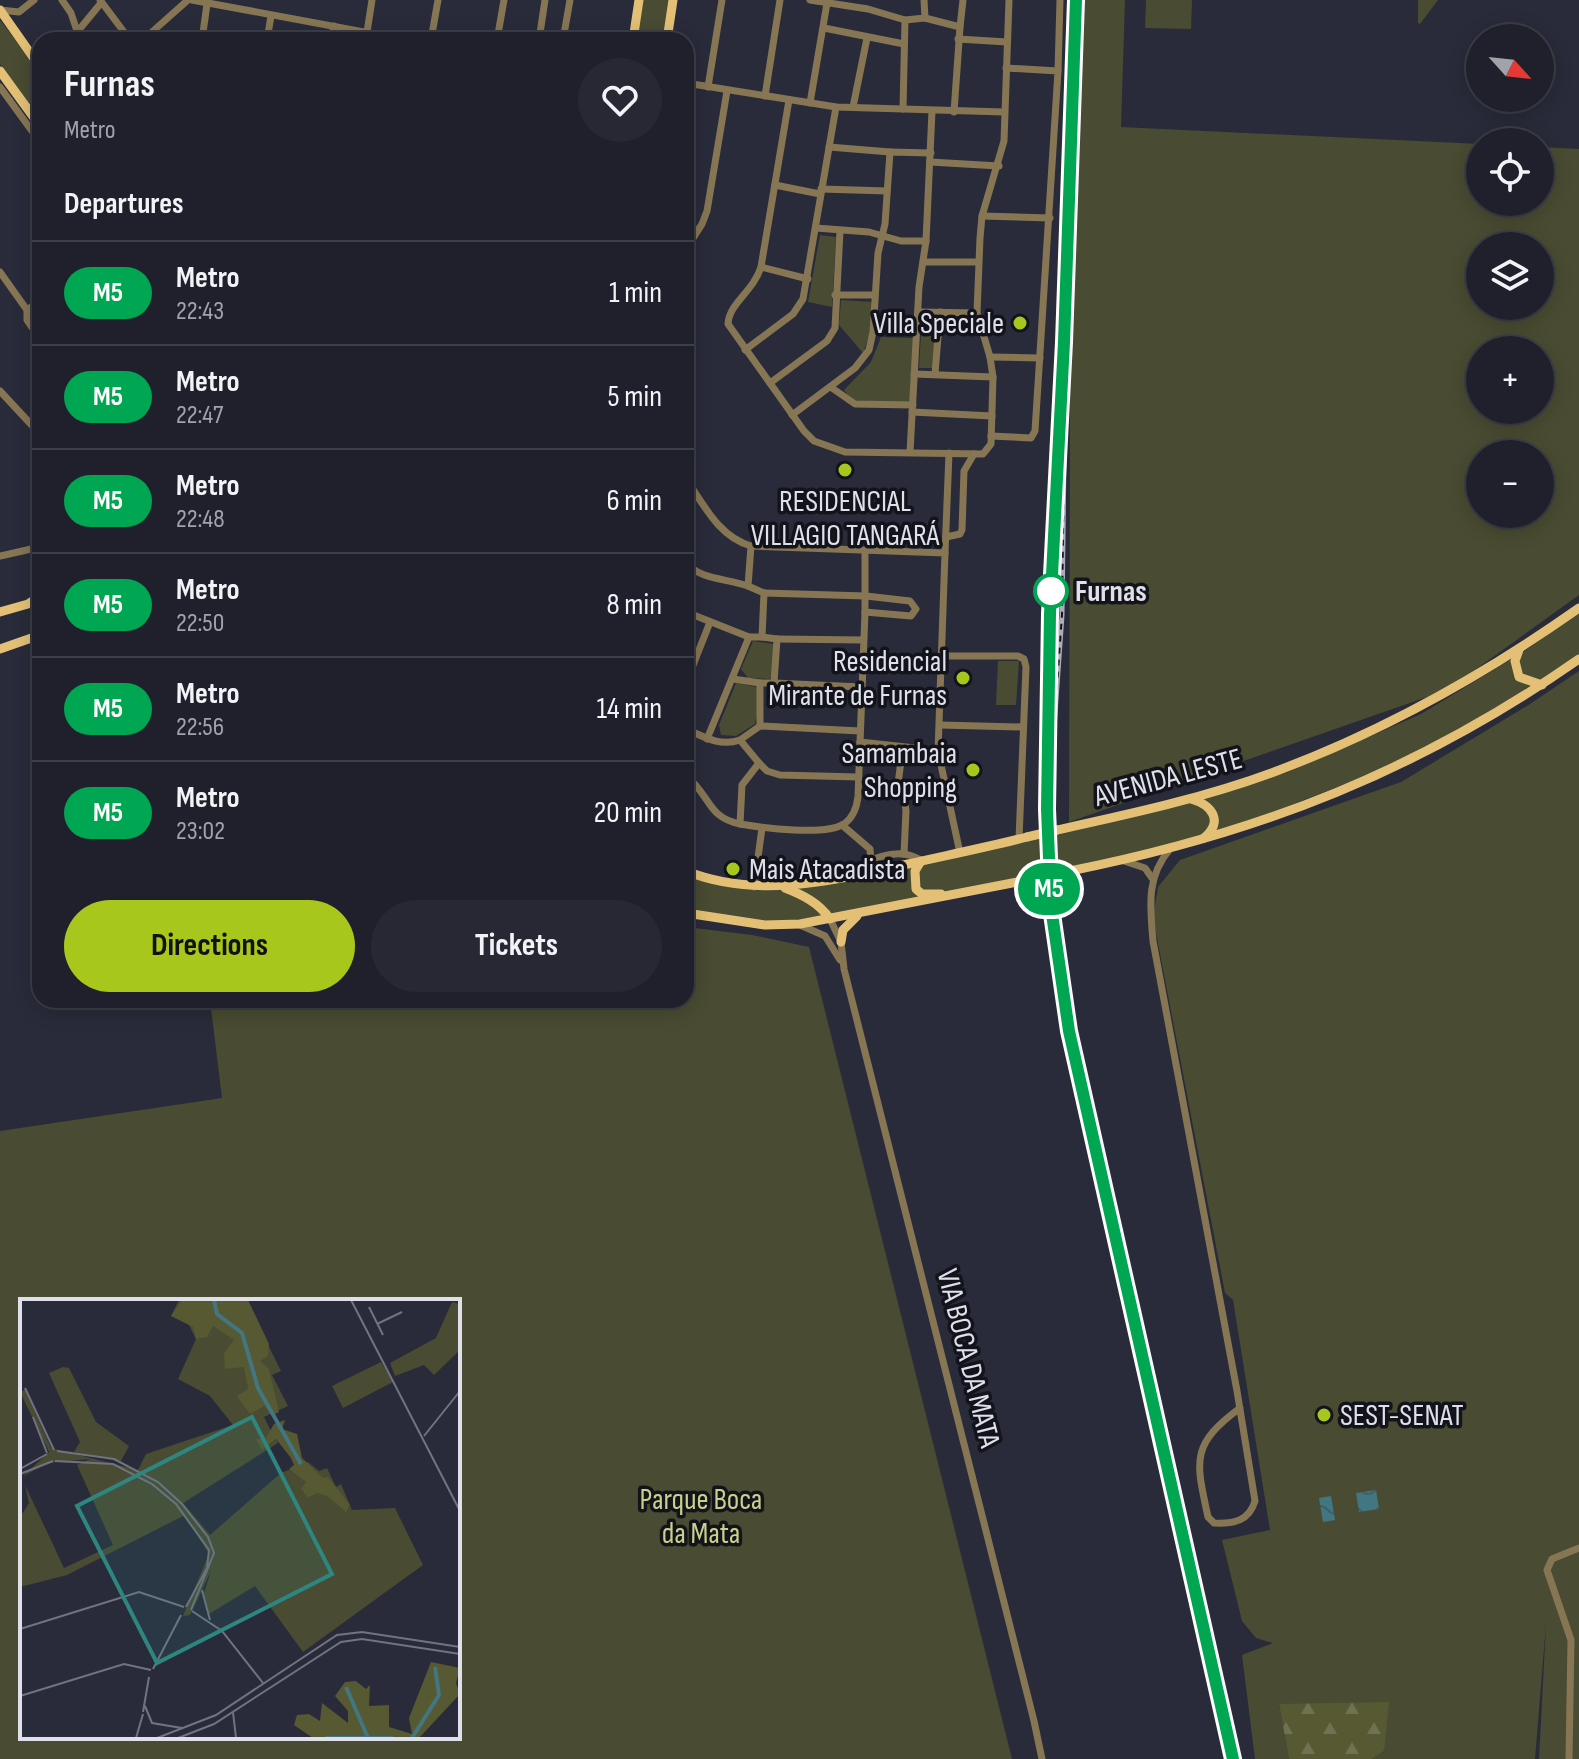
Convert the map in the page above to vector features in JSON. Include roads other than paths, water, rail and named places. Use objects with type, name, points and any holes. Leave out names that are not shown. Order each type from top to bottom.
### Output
[{"type":"main road","points":[[634,32],[639,0]]},
{"type":"main road","points":[[668,32],[673,0]]},
{"type":"main road","points":[[0,10],[32,56]]},
{"type":"main road","points":[[0,71],[32,115]]},
{"type":"main road","points":[[0,612],[32,601]]},
{"type":"main road","name":"AVENIDA LESTE","points":[[694,873],[754,887],[782,887],[841,879],[1191,799],[1272,773],[1338,747],[1424,706],[1519,650],[1579,608]]},
{"type":"main road","points":[[0,649],[32,638]]},
{"type":"main road","points":[[1519,650],[1515,661],[1519,677],[1542,685]]},
{"type":"main road","points":[[694,914],[765,925],[800,924],[1033,879],[1201,841],[1297,810],[1374,778],[1446,742],[1542,685],[1579,659]]},
{"type":"main road","points":[[1191,799],[1210,807],[1215,816],[1214,825],[1201,841]]},
{"type":"main road","points":[[921,861],[914,880],[919,891],[955,895]]},
{"type":"main road","points":[[782,887],[810,899],[830,919]]},
{"type":"main road","points":[[841,942],[848,923],[859,915]]},
{"type":"street","points":[[0,10],[19,12],[34,0]]},
{"type":"street","points":[[62,0],[77,32]]},
{"type":"street","points":[[152,32],[190,0],[229,4],[271,16],[367,32],[372,0]]},
{"type":"street","points":[[432,32],[438,0]]},
{"type":"street","points":[[498,32],[504,0]]},
{"type":"street","points":[[540,32],[545,0]]},
{"type":"street","points":[[564,32],[570,0]]},
{"type":"street","points":[[708,87],[722,0]]},
{"type":"street","points":[[765,96],[780,0]]},
{"type":"street","points":[[810,0],[851,3],[905,20],[925,18],[960,27]]},
{"type":"street","points":[[924,0],[925,18]]},
{"type":"street","points":[[954,112],[963,0]]},
{"type":"street","points":[[789,100],[761,267],[750,290],[729,315],[728,324],[792,415],[814,441],[826,447],[845,452],[974,454],[988,450],[993,377],[977,313],[978,262],[982,216],[1004,141],[1009,0]]},
{"type":"street","points":[[991,436],[1033,436],[1050,218],[1060,0]]},
{"type":"street","points":[[81,32],[100,1],[124,32]]},
{"type":"street","points":[[810,103],[827,3]]},
{"type":"street","points":[[203,32],[207,4]]},
{"type":"street","points":[[268,32],[271,16]]},
{"type":"street","points":[[903,109],[905,20]]},
{"type":"street","points":[[333,32],[334,26]]},
{"type":"street","points":[[824,28],[904,44]]},
{"type":"street","points":[[853,107],[867,38]]},
{"type":"street","points":[[958,39],[1007,42]]},
{"type":"street","points":[[1006,68],[1058,71]]},
{"type":"street","points":[[694,84],[836,107],[1004,112]]},
{"type":"street","points":[[0,87],[32,131]]},
{"type":"street","points":[[694,236],[707,211],[727,91]]},
{"type":"street","points":[[745,350],[793,314],[803,299],[836,107]]},
{"type":"street","points":[[910,452],[932,111]]},
{"type":"street","points":[[829,147],[999,166]]},
{"type":"street","points":[[792,415],[832,388],[855,368],[869,350],[890,152]]},
{"type":"street","points":[[775,185],[821,192],[887,191]]},
{"type":"street","points":[[982,216],[1050,218]]},
{"type":"street","points":[[816,228],[869,232],[901,241],[926,241]]},
{"type":"street","points":[[770,383],[830,337],[835,328],[840,231]]},
{"type":"street","points":[[924,262],[978,262]]},
{"type":"street","points":[[761,267],[808,279]]},
{"type":"street","points":[[0,272],[27,310],[27,320],[32,327]]},
{"type":"street","points":[[835,295],[875,295]]},
{"type":"street","points":[[27,310],[32,307]]},
{"type":"street","points":[[918,312],[977,313]]},
{"type":"street","points":[[935,374],[940,312]]},
{"type":"street","points":[[990,357],[1040,358]]},
{"type":"street","points":[[914,374],[993,377]]},
{"type":"street","points":[[832,388],[850,403],[992,416]]},
{"type":"street","points":[[0,391],[32,424]]},
{"type":"street","points":[[949,453],[938,751],[960,853]]},
{"type":"street","points":[[946,537],[960,534],[962,530],[964,471],[974,454]]},
{"type":"street","points":[[949,470],[964,471]]},
{"type":"street","points":[[694,491],[721,530],[731,539],[751,546],[945,553]]},
{"type":"street","points":[[748,586],[751,546]]},
{"type":"street","points":[[0,556],[32,549]]},
{"type":"street","points":[[694,783],[718,817],[740,824],[762,828],[817,829],[842,825],[854,814],[860,742],[865,550]]},
{"type":"street","points":[[694,571],[701,576],[720,577],[764,593],[866,596],[910,601],[916,609],[911,616],[865,612]]},
{"type":"street","points":[[762,637],[764,593]]},
{"type":"street","points":[[694,615],[749,637],[863,640]]},
{"type":"street","points":[[694,663],[710,622]]},
{"type":"street","points":[[707,739],[749,637]]},
{"type":"street","points":[[774,683],[777,639]]},
{"type":"street","points":[[941,656],[1018,656],[1024,659],[1023,838]]},
{"type":"street","points":[[733,679],[861,687]]},
{"type":"street","points":[[760,683],[760,726]]},
{"type":"street","points":[[940,725],[1022,727]]},
{"type":"street","points":[[694,733],[724,743],[740,740],[760,726],[860,731]]},
{"type":"street","points":[[740,740],[767,771],[780,775],[858,777]]},
{"type":"street","points":[[859,761],[914,762],[918,758],[915,748],[860,742]]},
{"type":"street","points":[[901,761],[898,784],[904,795],[906,811],[904,854]]},
{"type":"street","points":[[740,824],[742,785],[759,763]]},
{"type":"street","points":[[842,825],[870,849],[871,860]]},
{"type":"street","points":[[754,887],[762,828]]},
{"type":"street","points":[[1170,849],[1152,878],[1153,941],[1240,1408],[1255,1501],[1252,1511],[1245,1518],[1214,1523],[1208,1517],[1197,1463],[1218,1424],[1240,1408]]},
{"type":"street","points":[[841,879],[859,864],[871,860],[904,854],[921,861]]},
{"type":"street","points":[[1118,860],[1145,868],[1152,878]]},
{"type":"street","name":"VIA BOCA DA MATA","points":[[830,919],[841,942],[844,969],[931,1304],[1042,1759]]},
{"type":"street","name":"VIA BOCA DA MATA","points":[[800,924],[830,942],[844,969]]},
{"type":"street","points":[[1569,1759],[1571,1640],[1547,1570],[1552,1559],[1579,1548]]},
{"type":"water","points":[[1376,1490],[1379,1509],[1359,1512],[1356,1493]]},
{"type":"water","points":[[1331,1496],[1335,1520],[1323,1522],[1319,1498]]},
{"type":"railway","points":[[1079,0],[1065,379],[1062,615],[1049,798],[1055,926],[1075,1048],[1237,1759]]},
{"type":"railway","points":[[1049,643],[1053,543]]},
{"type":"metro line","name":"M5","points":[[1076,0],[1064,342],[1050,614],[1047,849],[1051,907],[1069,1031],[1233,1759]]},
{"type":"place","name":"Villa Speciale","points":[[1020,323]]},
{"type":"place","name":"RESIDENCIAL VILLAGIO TANGARÁ","points":[[845,470]]},
{"type":"place","name":"Furnas","points":[[1051,591]]},
{"type":"place","name":"Residencial Mirante de Furnas","points":[[963,678]]},
{"type":"place","name":"Samambaia Shopping","points":[[973,770]]},
{"type":"place","name":"Mais Atacadista","points":[[733,869]]},
{"type":"place","name":"SEST-SENAT","points":[[1324,1415]]},
{"type":"park label","name":"Parque Boca da Mata","points":[[701,1516]]}]
